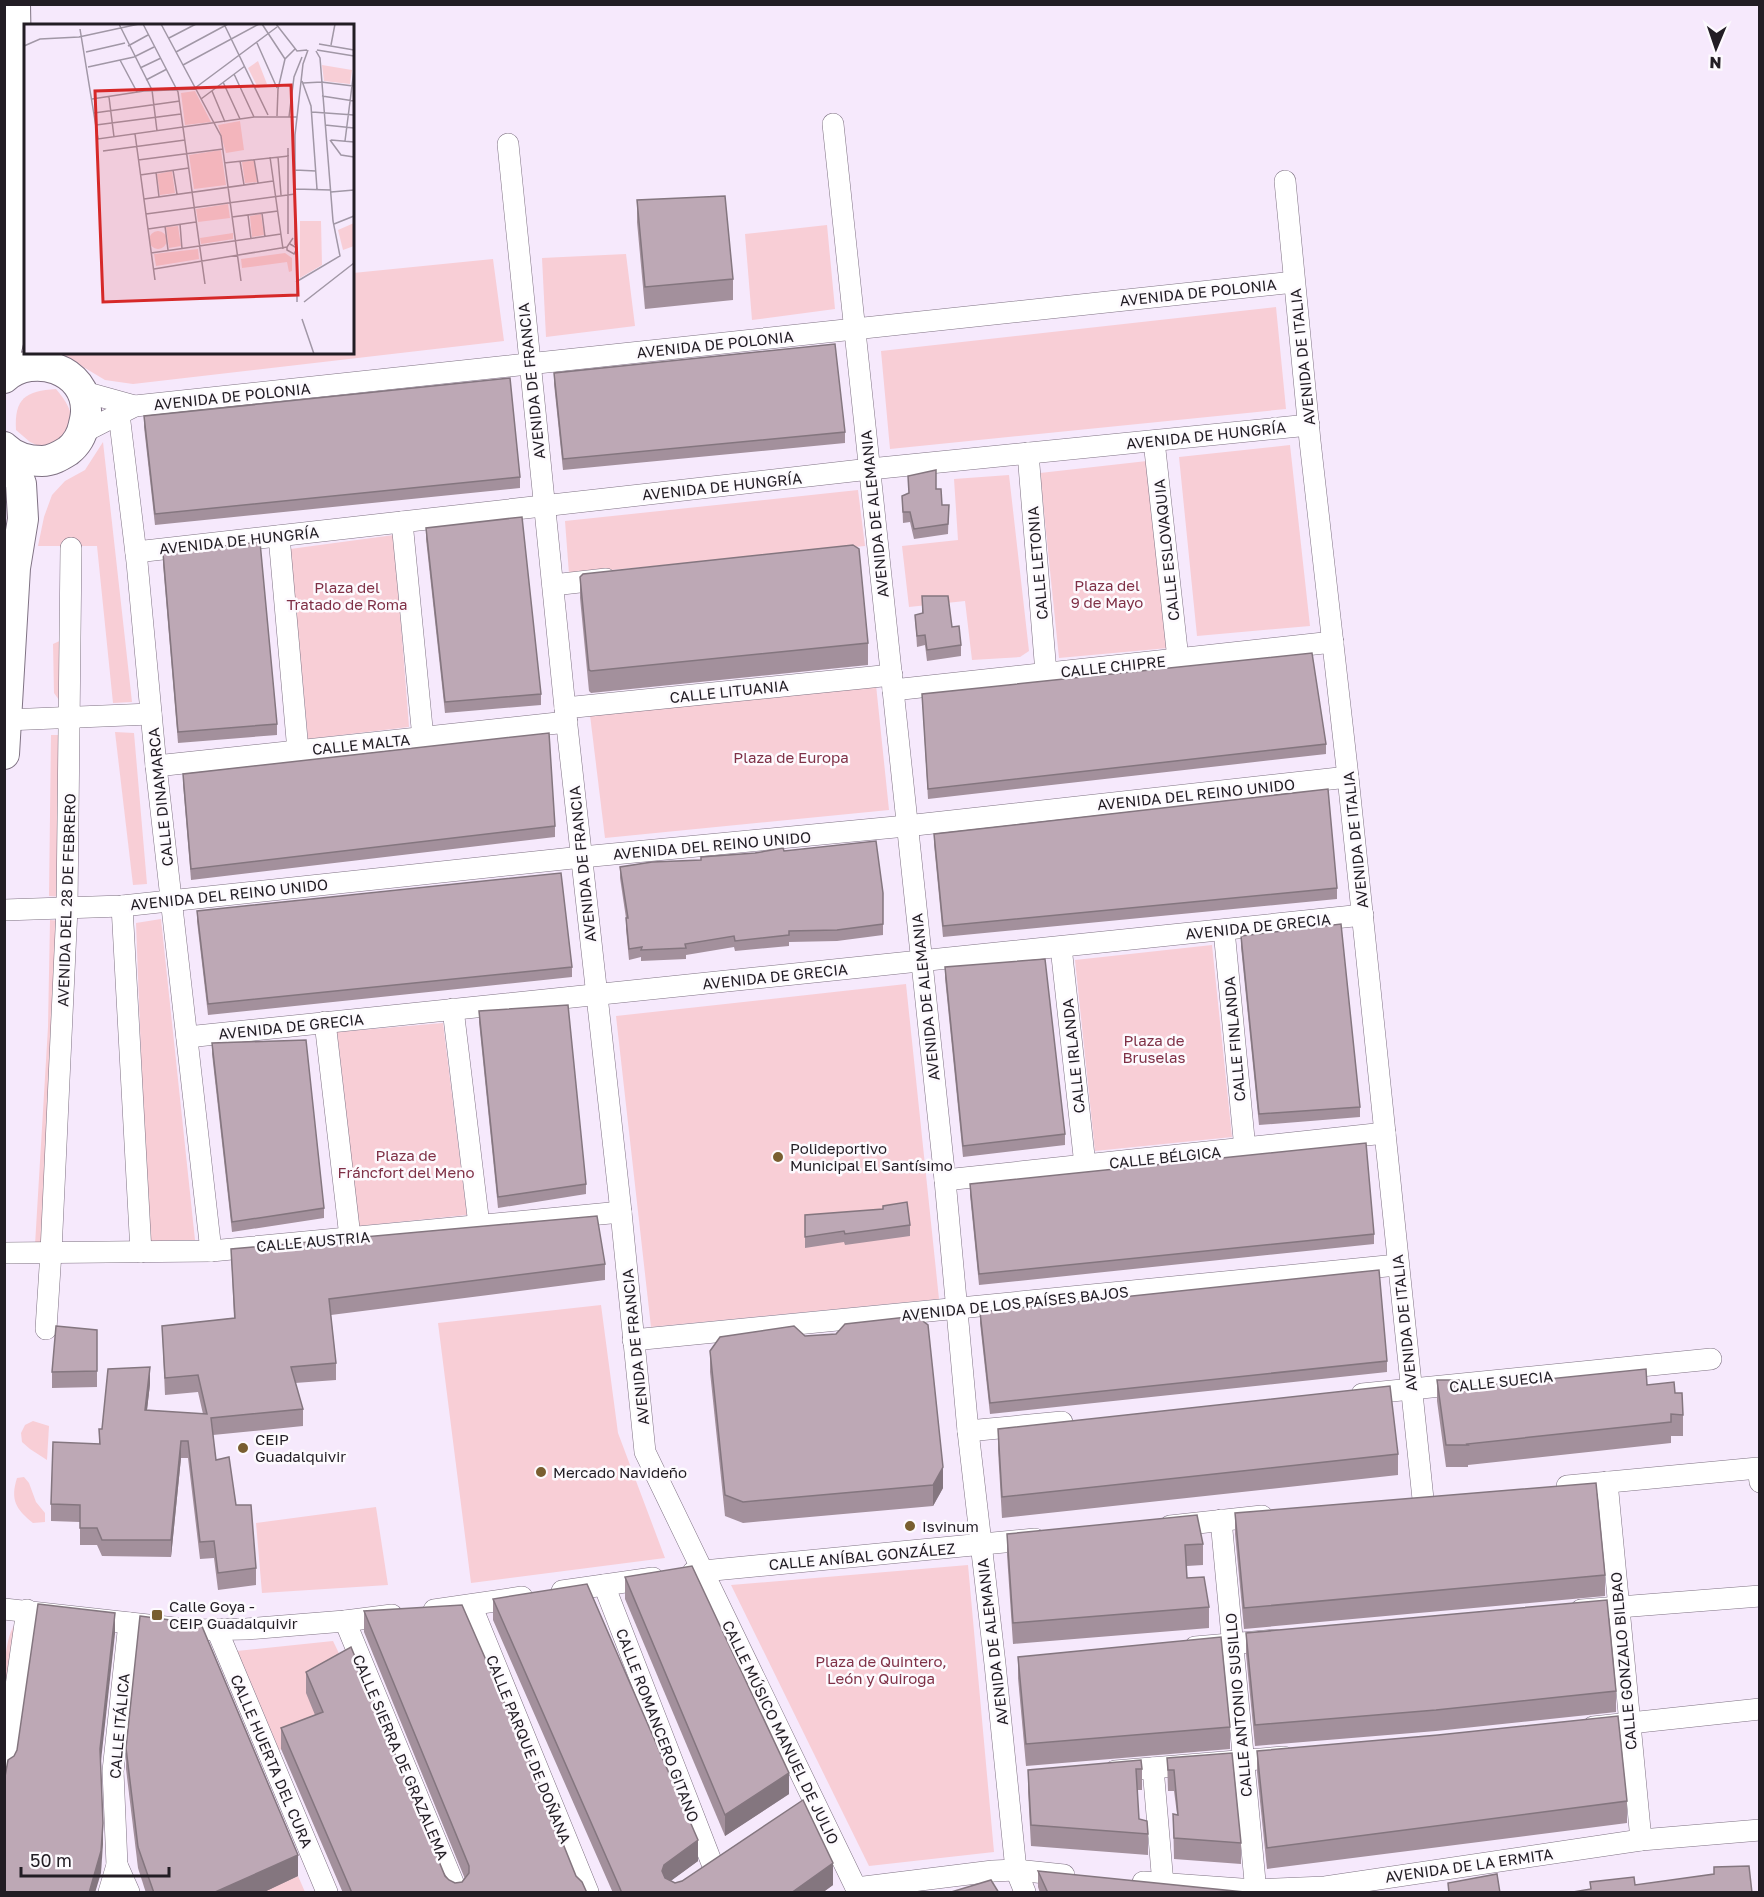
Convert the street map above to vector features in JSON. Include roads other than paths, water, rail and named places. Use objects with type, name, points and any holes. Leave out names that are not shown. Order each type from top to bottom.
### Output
[{"type":"main road","points":[[4,359],[21,322],[11,118],[15,4]]},
{"type":"main road","points":[[4,378],[21,367],[37,364],[44,359],[66,373],[81,391],[87,410],[82,433],[73,447],[59,457],[47,461],[30,461],[7,455]]},
{"type":"main road","points":[[4,754],[15,568],[23,519],[21,484],[7,455]]},
{"type":"main road","points":[[23,519],[39,484],[59,457]]},
{"type":"street","name":"AVENIDA DE ALEMANIA","points":[[833,124],[945,1180],[980,1545],[995,1664],[1016,1870],[1025,1893]]},
{"type":"street","name":"AVENIDA DE FRANCIA","points":[[508,144],[544,506],[645,1452],[704,1570]]},
{"type":"street","name":"AVENIDA DE ITALIA","points":[[1285,181],[1423,1499]]},
{"type":"street","name":"AVENIDA DE POLONIA","points":[[82,433],[127,410],[854,328],[1294,282]]},
{"type":"street","name":"AVENIDA DE POLONIA","points":[[81,391],[127,410]]},
{"type":"street","name":"CALLE DINAMARCA","points":[[127,410],[136,552],[156,766],[211,1251]]},
{"type":"street","name":"AVENIDA DE HUNGRÍA","points":[[136,552],[870,470],[1309,425]]},
{"type":"street","name":"CALLE ESLOVAQUIA","points":[[1154,441],[1178,659]]},
{"type":"street","name":"CALLE LETONIA","points":[[1028,453],[1046,673]]},
{"type":"street","points":[[402,522],[423,738]]},
{"type":"street","points":[[279,536],[298,751]]},
{"type":"street","name":"AVENIDA DEL 28 DE FEBRERO","points":[[46,1329],[67,908],[71,548]]},
{"type":"street","points":[[855,554],[878,551]]},
{"type":"street","points":[[553,585],[622,578]]},
{"type":"street","name":"CALLE CHIPRE","points":[[892,682],[1046,673],[1333,642]]},
{"type":"street","name":"CALLE LITUANIA","points":[[566,715],[892,682]]},
{"type":"street","points":[[6,720],[151,714]]},
{"type":"street","name":"CALLE MALTA","points":[[156,766],[423,738],[566,715]]},
{"type":"street","name":"AVENIDA DEL REINO UNIDO","points":[[4,910],[122,906],[582,857],[906,826],[1348,777]]},
{"type":"street","points":[[122,906],[141,1252]]},
{"type":"street","name":"AVENIDA DE GRECIA","points":[[187,1037],[1363,915]]},
{"type":"street","name":"CALLE FINLANDA","points":[[1224,930],[1245,1149]]},
{"type":"street","name":"CALLE IRLANDA","points":[[1061,947],[1085,1165]]},
{"type":"street","points":[[453,1009],[479,1225]]},
{"type":"street","points":[[325,1022],[350,1238]]},
{"type":"street","name":"CALLE BÉLGICA","points":[[945,1180],[1385,1133]]},
{"type":"street","name":"CALLE AUSTRIA","points":[[4,1253],[211,1251],[621,1212]]},
{"type":"street","name":"AVENIDA DE LOS PAÍSES BAJOS","points":[[633,1340],[1397,1265]]},
{"type":"street","name":"CALLE SUECIA","points":[[1341,1396],[1711,1359]]},
{"type":"street","points":[[968,1431],[1084,1420]]},
{"type":"street","points":[[1550,1487],[1759,1475]]},
{"type":"street","name":"CALLE GONZALO BILBAO","points":[[1607,1482],[1641,1840]]},
{"type":"street","points":[[1399,1501],[1446,1497]]},
{"type":"street","points":[[1152,1527],[1280,1514]]},
{"type":"street","name":"CALLE ANTONIO SUSILLO","points":[[1221,1520],[1256,1891]]},
{"type":"street","name":"CALLE ANÍBAL GONZÁLEZ","points":[[4,1609],[193,1630],[345,1622],[704,1570],[1049,1538]]},
{"type":"street","name":"CALLE MÚSICO MANUEL DE JULIO","points":[[704,1570],[857,1890]]},
{"type":"street","name":"CALLE ROMANCERO GITANO","points":[[604,1585],[713,1866]]},
{"type":"street","points":[[1562,1612],[1760,1596]]},
{"type":"street","name":"CALLE PARQUE DE DOÑANA","points":[[471,1605],[588,1893]]},
{"type":"street","points":[[4,1769],[27,1610]]},
{"type":"street","name":"CALLE SIERRA DE GRAZALEMA","points":[[345,1622],[458,1893]]},
{"type":"street","name":"CALLE ITÁLICA","points":[[117,1865],[113,1771],[129,1623]]},
{"type":"street","name":"CALLE HUERTA DEL CURA","points":[[217,1630],[327,1893]]},
{"type":"street","points":[[1173,1649],[1289,1638]]},
{"type":"street","points":[[995,1664],[1019,1662]]},
{"type":"street","points":[[1573,1729],[1760,1709]]},
{"type":"street","points":[[1097,1773],[1301,1755]]},
{"type":"street","points":[[1153,1768],[1163,1884]]},
{"type":"street","points":[[1007,1780],[1029,1779]]},
{"type":"street","points":[[795,1811],[813,1799]]},
{"type":"street","name":"AVENIDA DE LA ERMITA","points":[[1118,1880],[1256,1891],[1389,1885],[1641,1840],[1760,1830]]},
{"type":"street","points":[[694,1879],[731,1854]]},
{"type":"street","points":[[110,1893],[117,1865]]},
{"type":"street","points":[[117,1865],[129,1893]]},
{"type":"street","points":[[857,1890],[993,1870],[1084,1876]]},
{"type":"place","name":"Polideportivo Municipal El Santísimo","points":[[778,1157]]},
{"type":"place","name":"CEIP Guadalquivir","points":[[243,1448]]},
{"type":"place","name":"Mercado Navideño","points":[[541,1472]]},
{"type":"place","name":"Isvinum","points":[[910,1526]]},
{"type":"place","name":"Calle Goya - CEIP Guadalquivir","points":[[157,1615]]},
{"type":"park label","name":"Plaza del 9 de Mayo","points":[[1107,594]]},
{"type":"park label","name":"Plaza del Tratado de Roma","points":[[347,596]]},
{"type":"park label","name":"Plaza de Europa","points":[[791,757]]},
{"type":"park label","name":"Plaza de Bruselas","points":[[1154,1048]]},
{"type":"park label","name":"Plaza de Fráncfort del Meno","points":[[406,1164]]},
{"type":"park label","name":"Plaza de Quintero, León y Quiroga","points":[[881,1670]]}]
